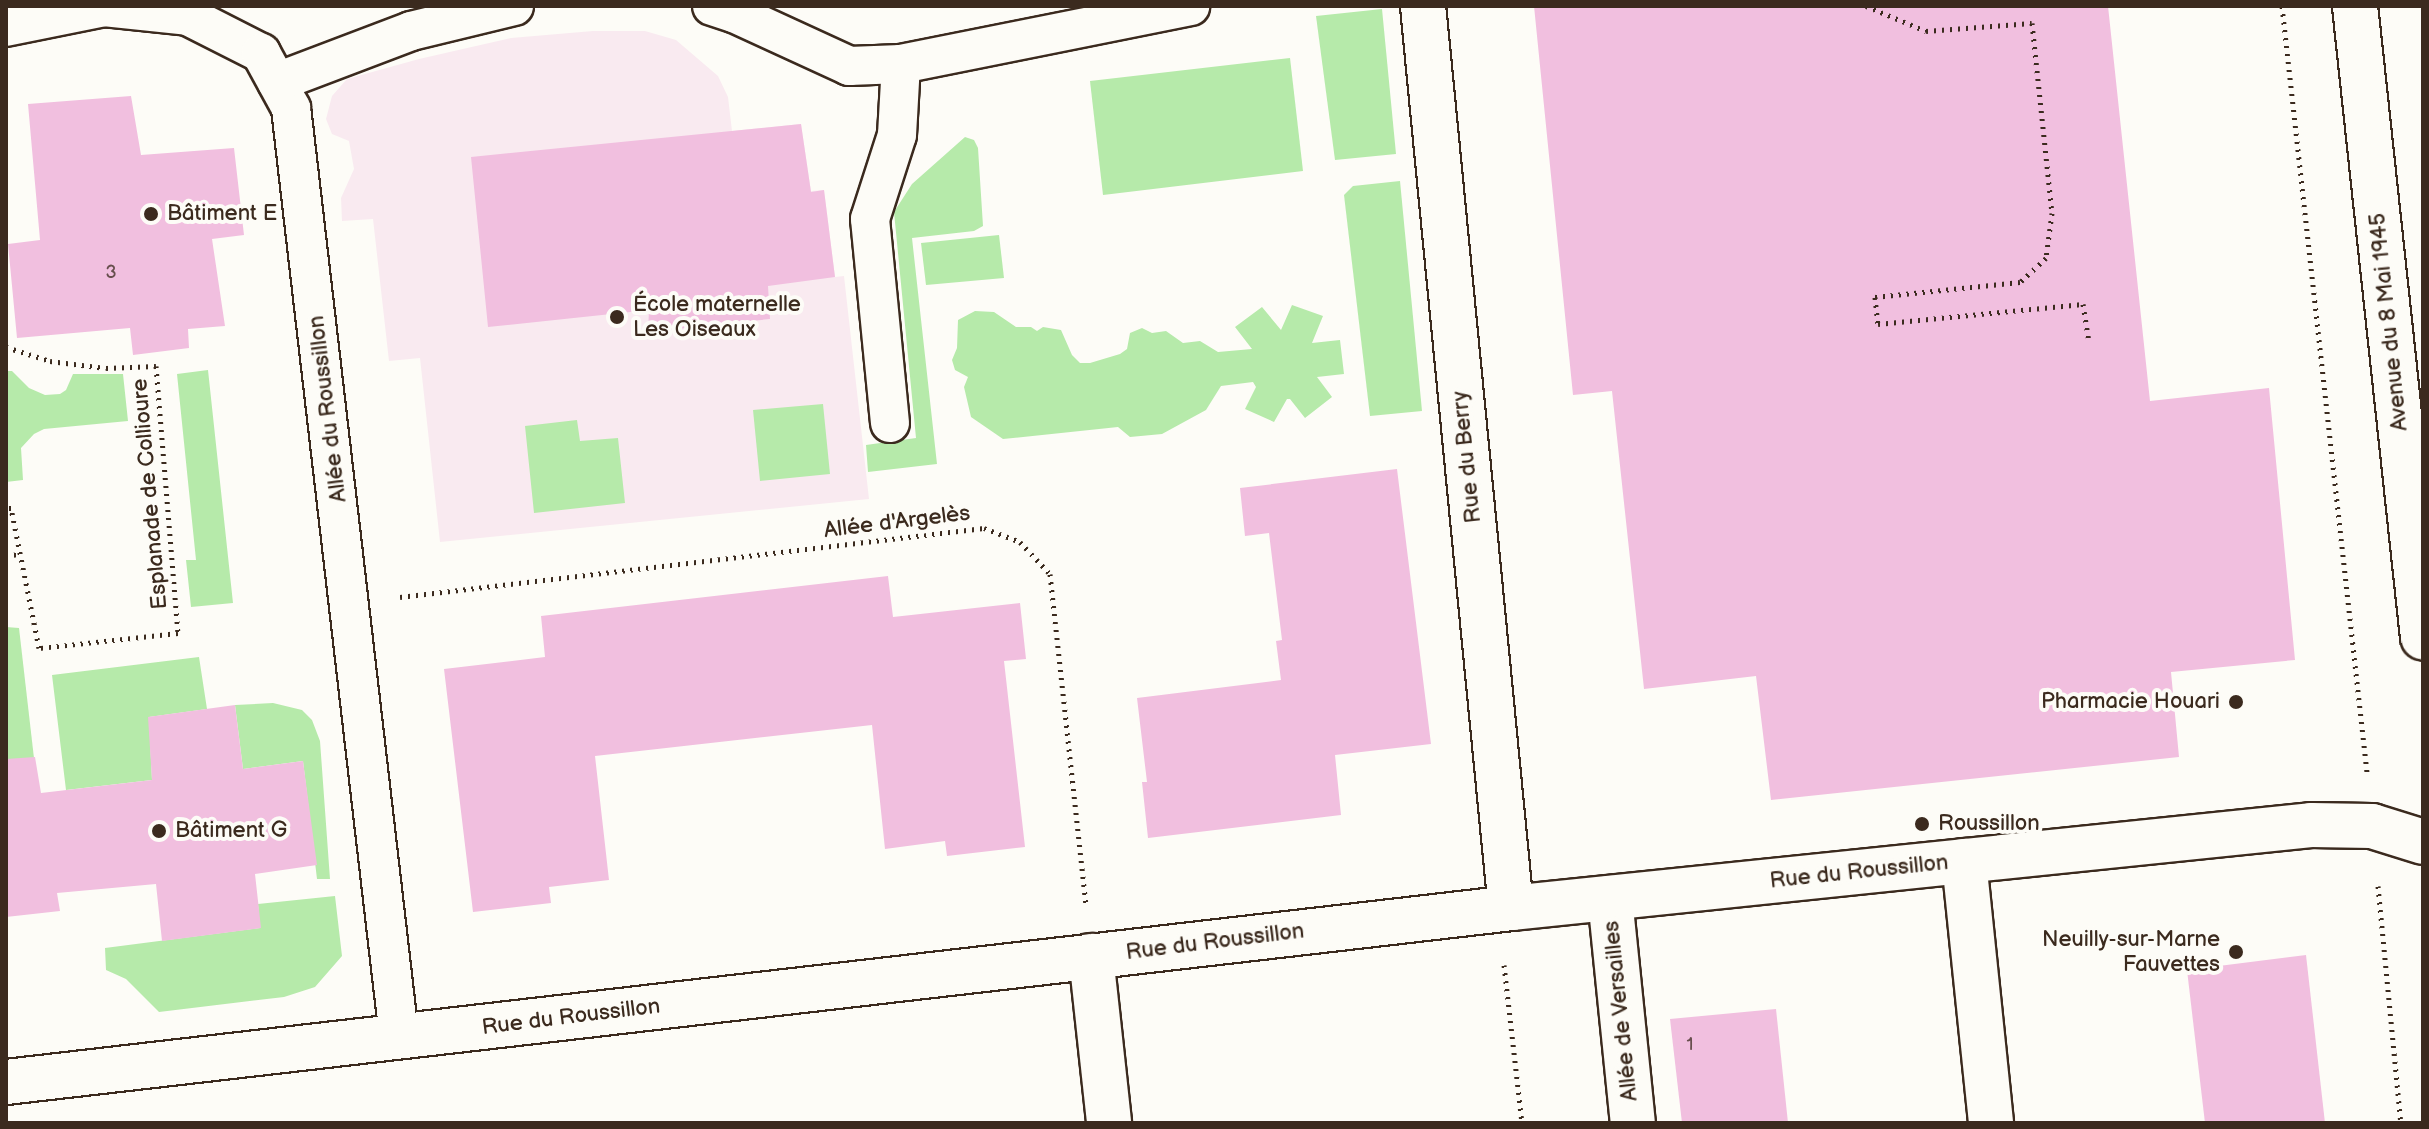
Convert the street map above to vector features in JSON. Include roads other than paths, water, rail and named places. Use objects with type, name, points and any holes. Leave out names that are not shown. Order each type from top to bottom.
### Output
[{"type":"street","name":"Rue du Berry","points":[[1423,6],[1511,908]]},
{"type":"street","name":"Avenue du 8 Mai 1945","points":[[2355,6],[2423,637]]},
{"type":"street","name":"Rue du Roussillon","points":[[6,1082],[1511,908],[2311,825],[2372,826],[2423,842]]},
{"type":"street","points":[[1964,861],[1991,1123]]},
{"type":"street","name":"Allée de Versailles","points":[[1610,898],[1633,1123]]},
{"type":"street","points":[[1091,956],[1109,1123]]},
{"type":"lane","points":[[277,82],[411,31],[514,6]]},
{"type":"lane","points":[[712,6],[734,13],[849,66],[901,64],[1190,6]]},
{"type":"lane","name":"Allée du Roussillon","points":[[6,27],[104,7],[188,16],[261,53],[291,108],[399,1036]]},
{"type":"lane","points":[[890,423],[870,219],[897,135],[901,64]]},
{"type":"place","name":"Bâtiment E","points":[[151,214]]},
{"type":"place","name":"École maternelle Les Oiseaux","points":[[617,317]]},
{"type":"place","name":"Pharmacie Houari","points":[[2236,702]]},
{"type":"place","name":"Roussillon","points":[[1922,824]]},
{"type":"place","name":"Bâtiment G","points":[[159,831]]},
{"type":"place","name":"Neuilly-sur-Marne Fauvettes","points":[[2236,952]]}]
